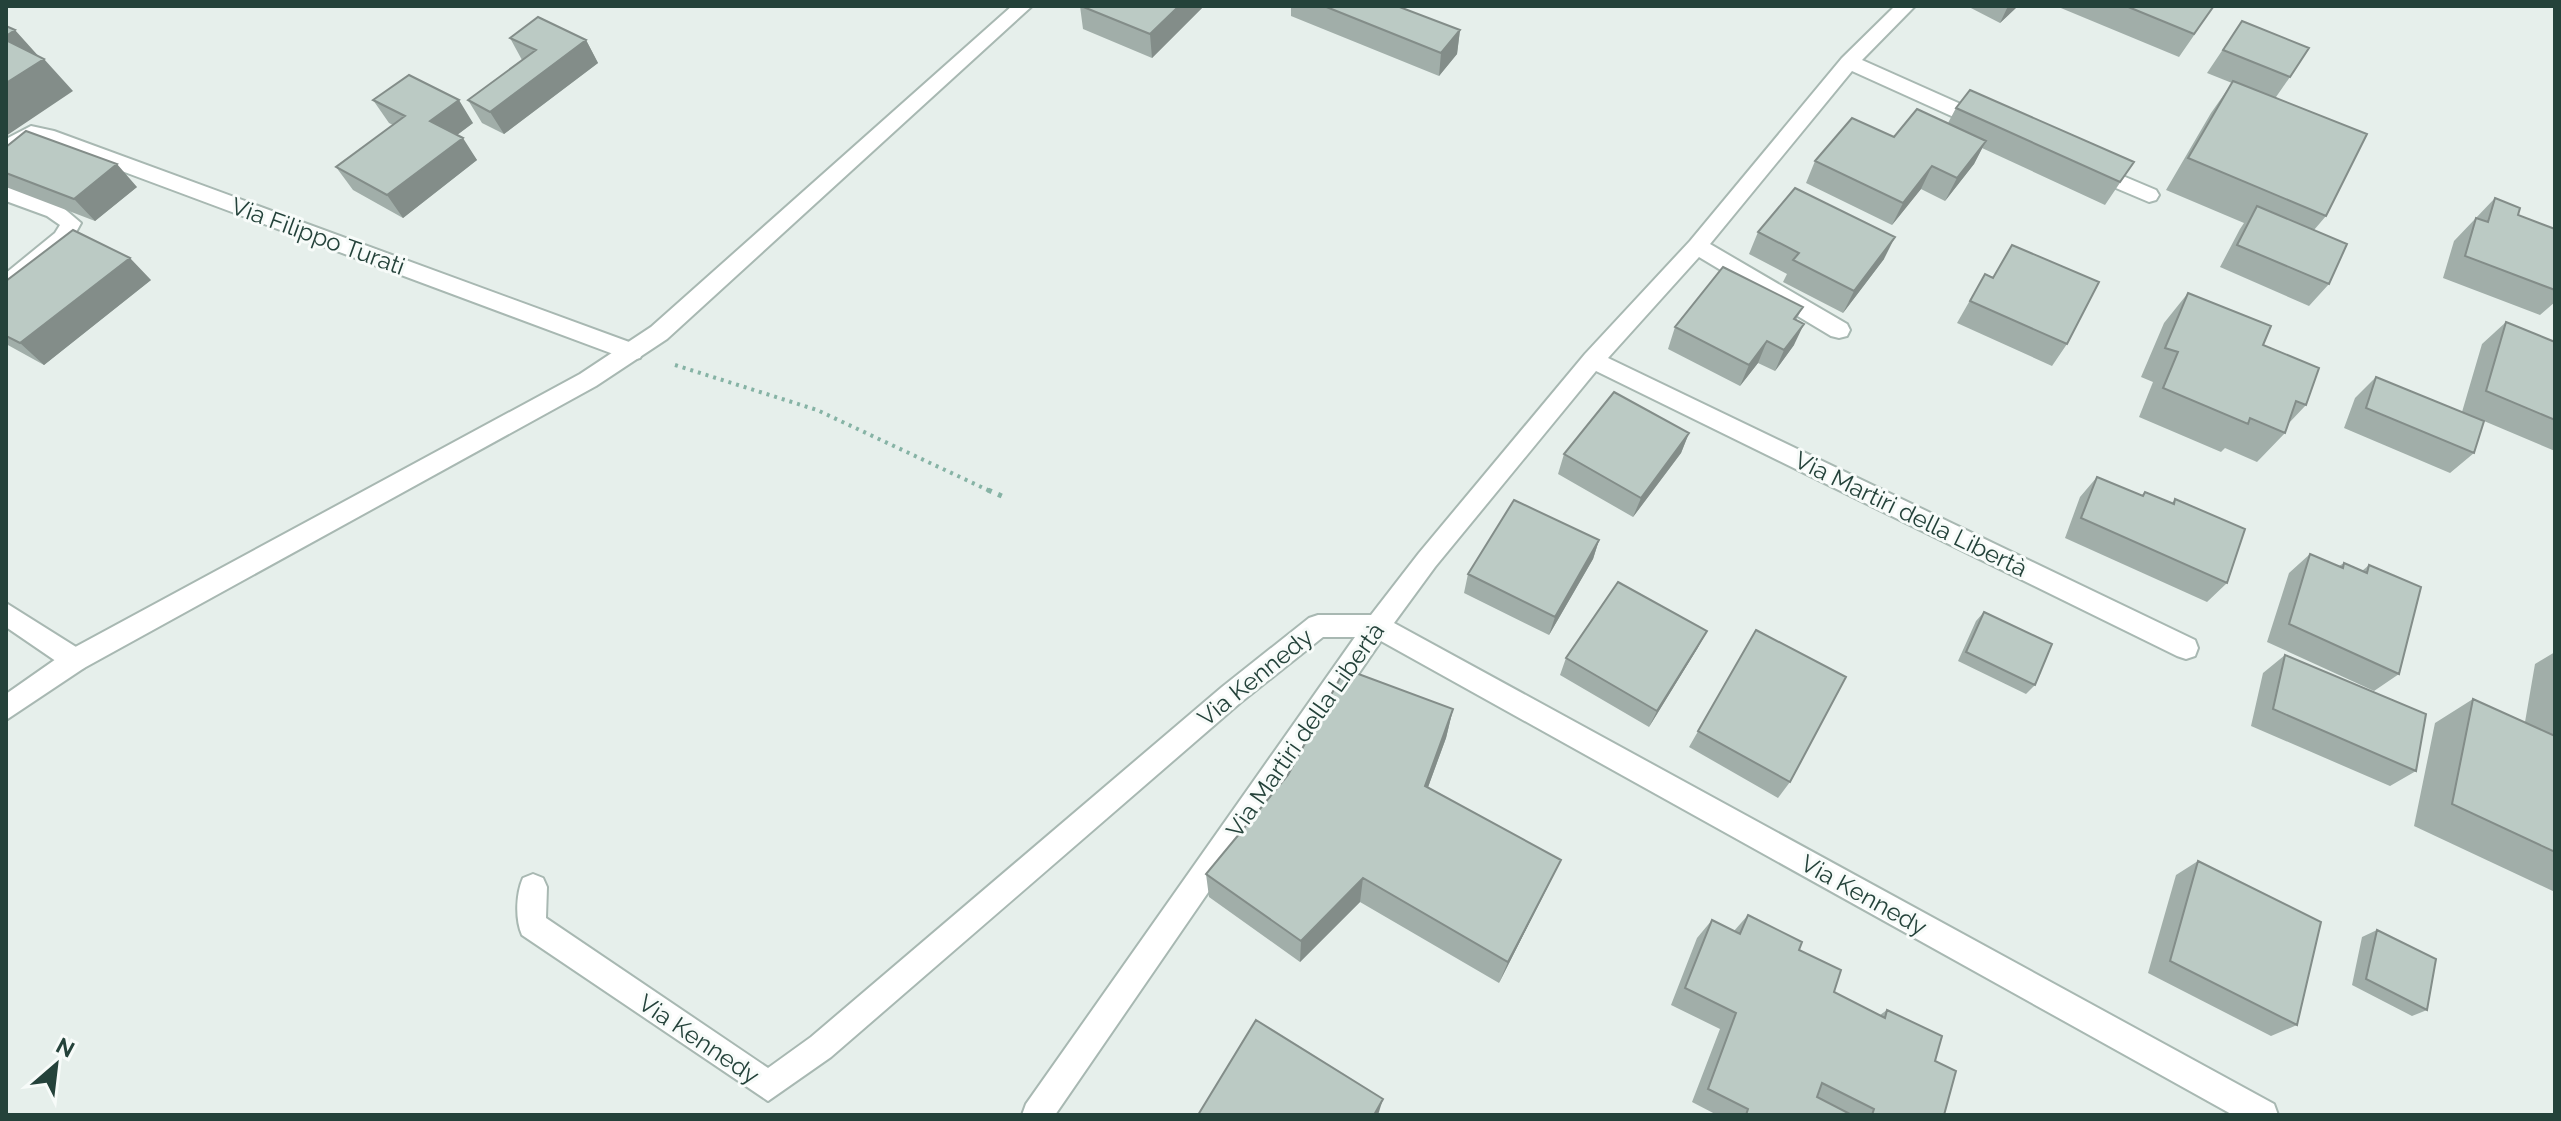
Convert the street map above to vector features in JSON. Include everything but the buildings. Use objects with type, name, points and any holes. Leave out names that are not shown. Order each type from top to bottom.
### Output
[{"type":"street","points":[[6,708],[75,660],[588,380],[632,352],[659,333],[1023,6]]},
{"type":"street","name":"Via Martiri della Libertà","points":[[1037,1115],[1377,626],[1427,560],[1593,360],[1697,246],[1849,62],[1906,6]]},
{"type":"street","points":[[1849,62],[2006,132]]},
{"type":"street","name":"Via Filippo Turati","points":[[6,148],[31,133],[47,136],[632,352]]},
{"type":"street","points":[[2077,163],[2149,195]]},
{"type":"street","points":[[6,193],[54,211],[71,223],[63,238],[6,285]]},
{"type":"street","points":[[1697,246],[1839,330]]},
{"type":"street","name":"Via Martiri della Libertà","points":[[1593,360],[2186,648]]},
{"type":"street","points":[[6,614],[75,660]]},
{"type":"street","name":"Via Kennedy","points":[[533,887],[532,925],[768,1086],[821,1047],[1231,695],[1318,626],[1377,626],[2263,1115]]},
{"type":"path","points":[[632,352],[817,410],[1004,497]]}]
